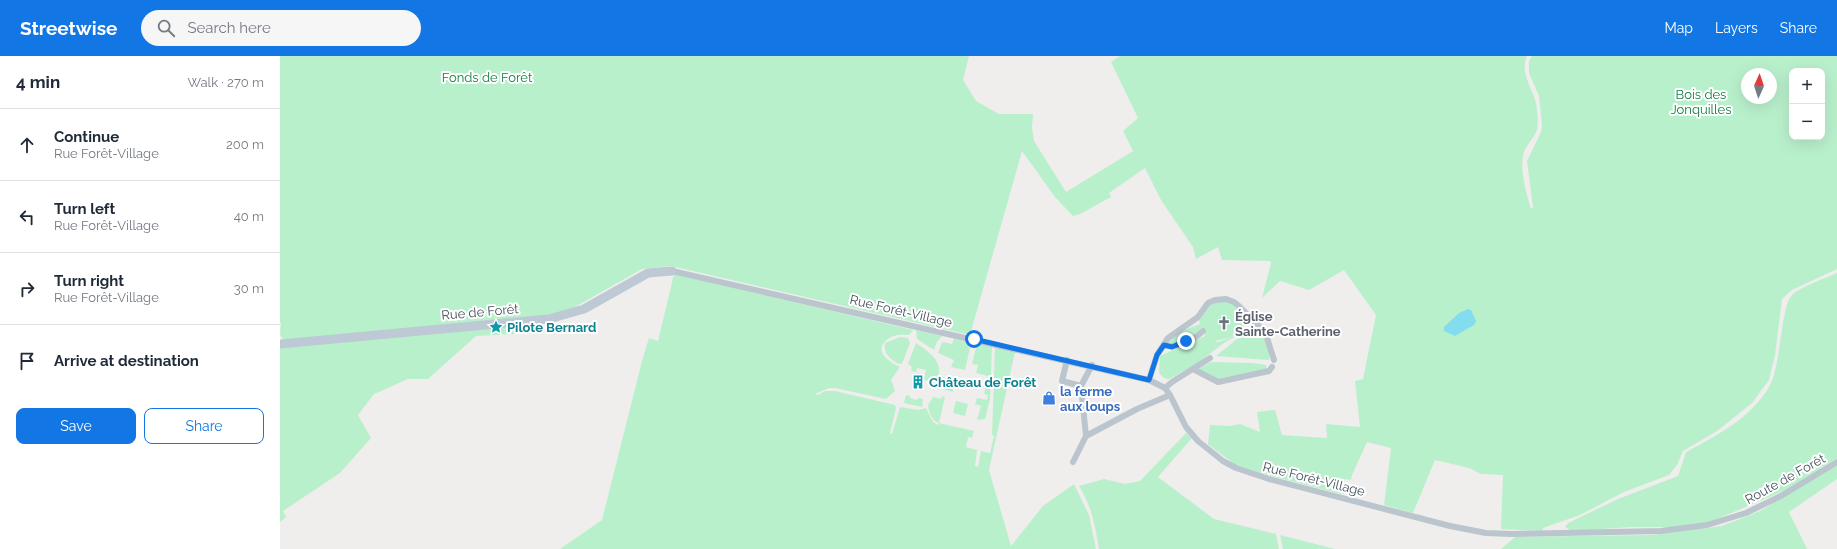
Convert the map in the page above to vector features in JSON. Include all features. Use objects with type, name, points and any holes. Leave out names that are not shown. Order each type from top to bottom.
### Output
[{"type":"street","name":"Rue de Forêt","points":[[280,344],[549,319],[584,309],[648,273],[672,271]]},
{"type":"street","name":"Rue Forêt-Village","points":[[672,271],[1092,365],[1149,380],[1165,388],[1186,427],[1210,451],[1236,468],[1269,479],[1450,526],[1486,533],[1512,534],[1661,531],[1698,527]]},
{"type":"street","points":[[1149,380],[1157,355],[1168,338],[1198,316],[1208,303],[1215,300],[1226,299],[1234,302],[1259,326],[1267,338],[1273,364],[1269,371],[1218,382],[1193,369]]},
{"type":"street","points":[[1164,345],[1172,347],[1203,331]]},
{"type":"street","points":[[1165,388],[1210,358]]},
{"type":"street","points":[[1067,360],[1062,381],[1082,386]]},
{"type":"street","points":[[1073,462],[1086,436],[1082,386],[1092,365]]},
{"type":"street","points":[[1086,436],[1138,409],[1170,395]]},
{"type":"street","name":"Route de Forêt","points":[[1698,527],[1746,513],[1781,496],[1837,462]]},
{"type":"green space","points":[[280,56],[969,56],[963,80],[976,101],[999,114],[1033,114],[1032,128],[1034,141],[1066,192],[1133,151],[1123,131],[1138,118],[1111,62],[1120,56],[1527,56],[1525,63],[1526,77],[1534,97],[1538,118],[1537,130],[1525,149],[1522,166],[1531,209],[1533,207],[1527,161],[1541,132],[1542,125],[1539,96],[1529,73],[1529,61],[1532,56],[1837,56],[1837,269],[1792,290],[1782,299],[1775,355],[1769,380],[1752,403],[1717,431],[1683,451],[1677,465],[1669,475],[1624,492],[1580,515],[1543,528],[1542,531],[1501,529],[1503,475],[1481,474],[1469,468],[1435,460],[1413,513],[1384,505],[1391,448],[1367,442],[1351,480],[1345,479],[1341,494],[1238,467],[1208,444],[1210,425],[1230,426],[1240,424],[1260,432],[1257,412],[1275,410],[1282,435],[1327,438],[1326,424],[1360,427],[1355,381],[1363,379],[1376,315],[1344,270],[1309,290],[1280,281],[1262,298],[1271,263],[1270,261],[1222,260],[1218,247],[1196,259],[1193,247],[1161,200],[1145,168],[1109,193],[1111,197],[1080,214],[1073,216],[1055,197],[1022,151],[970,335],[671,266],[642,269],[566,312],[533,317],[285,341],[280,335]]},
{"type":"green space","points":[[1837,273],[1837,458],[1788,489],[1710,522],[1677,527],[1632,527],[1572,531],[1565,527],[1568,523],[1618,499],[1678,476],[1686,452],[1721,433],[1753,408],[1769,387],[1773,377],[1783,322],[1789,300],[1793,294],[1801,289]]},
{"type":"green space","points":[[674,274],[913,330],[908,335],[898,335],[889,338],[883,344],[883,355],[900,367],[891,380],[895,391],[886,399],[835,388],[829,388],[815,394],[818,395],[825,391],[835,391],[895,405],[896,408],[890,433],[892,434],[900,407],[918,410],[926,408],[933,422],[938,425],[939,423],[974,431],[972,438],[968,437],[966,447],[977,450],[975,466],[978,467],[981,451],[990,453],[994,436],[992,435],[995,348],[1015,352],[989,470],[1011,546],[1043,506],[1074,484],[1089,515],[1096,549],[560,549],[602,520],[642,361],[649,338],[658,341]]},
{"type":"green space","points":[[1219,301],[1228,301],[1240,310],[1244,318],[1244,327],[1232,337],[1215,341],[1218,342],[1238,335],[1224,343],[1196,364],[1169,379],[1164,378],[1159,373],[1160,356],[1205,336],[1204,332],[1177,344],[1169,343],[1171,339],[1183,331],[1200,324],[1199,320],[1209,306]]},
{"type":"green space","points":[[526,325],[516,334],[476,336],[428,379],[408,379],[374,394],[358,415],[371,438],[340,473],[283,511],[286,517],[280,522],[280,348]]},
{"type":"green space","points":[[916,330],[942,336],[937,342],[934,350],[917,339]]},
{"type":"green space","points":[[1257,332],[1261,333],[1270,350],[1269,360],[1216,356],[1237,339]]},
{"type":"green space","points":[[900,337],[908,338],[910,343],[902,364],[899,364],[890,358],[885,350],[885,343]]},
{"type":"green space","points":[[954,339],[967,342],[970,348],[965,370],[951,367],[954,360],[938,353],[942,342],[952,344]]},
{"type":"green space","points":[[916,343],[931,354],[938,364],[939,375],[936,382],[924,380],[926,370],[917,368],[916,372],[911,371],[912,367],[908,364]]},
{"type":"green space","points":[[977,344],[992,347],[990,399],[985,419],[977,420],[981,406],[975,404],[977,398],[987,400],[988,395],[984,394],[988,376],[976,373],[978,365],[972,364]]},
{"type":"green space","points":[[1211,362],[1253,363],[1266,365],[1267,369],[1216,379],[1198,369]]},
{"type":"green space","points":[[942,376],[949,381],[947,387],[953,388],[953,392],[943,389],[940,386]]},
{"type":"green space","points":[[906,395],[917,400],[918,398],[923,399],[922,407],[904,403]]},
{"type":"green space","points":[[942,396],[945,397],[939,423],[932,418],[928,405],[933,397],[941,399]]},
{"type":"green space","points":[[956,401],[968,404],[965,416],[953,413]]},
{"type":"green space","points":[[1186,433],[1192,438],[1158,477],[1214,519],[1276,534],[1279,549],[1099,549],[1090,509],[1079,486],[1104,479],[1125,484],[1140,481]]},
{"type":"green space","points":[[1837,465],[1837,479],[1789,512],[1807,549],[1501,549],[1515,537],[1651,535],[1722,526],[1760,511]]},
{"type":"green space","points":[[1280,535],[1335,549],[1283,549]]},
{"type":"water","points":[[1468,309],[1471,310],[1476,321],[1474,325],[1455,336],[1444,331],[1444,327],[1459,313]]},
{"type":"place","name":"Église Sainte-Catherine","points":[[1224,323]]},
{"type":"place","name":"Pilote Bernard","points":[[496,327]]},
{"type":"place","name":"Château de Forêt","points":[[918,382]]},
{"type":"place","name":"la ferme aux loups","points":[[1049,398]]},
{"type":"route","points":[[974,339],[1092,365],[1149,380],[1157,355],[1164,345],[1172,347],[1186,341]]},
{"type":"park label","name":"Fonds de Forêt","points":[[487,77]]},
{"type":"park label","name":"Bois des Jonquilles","points":[[1701,102]]}]
